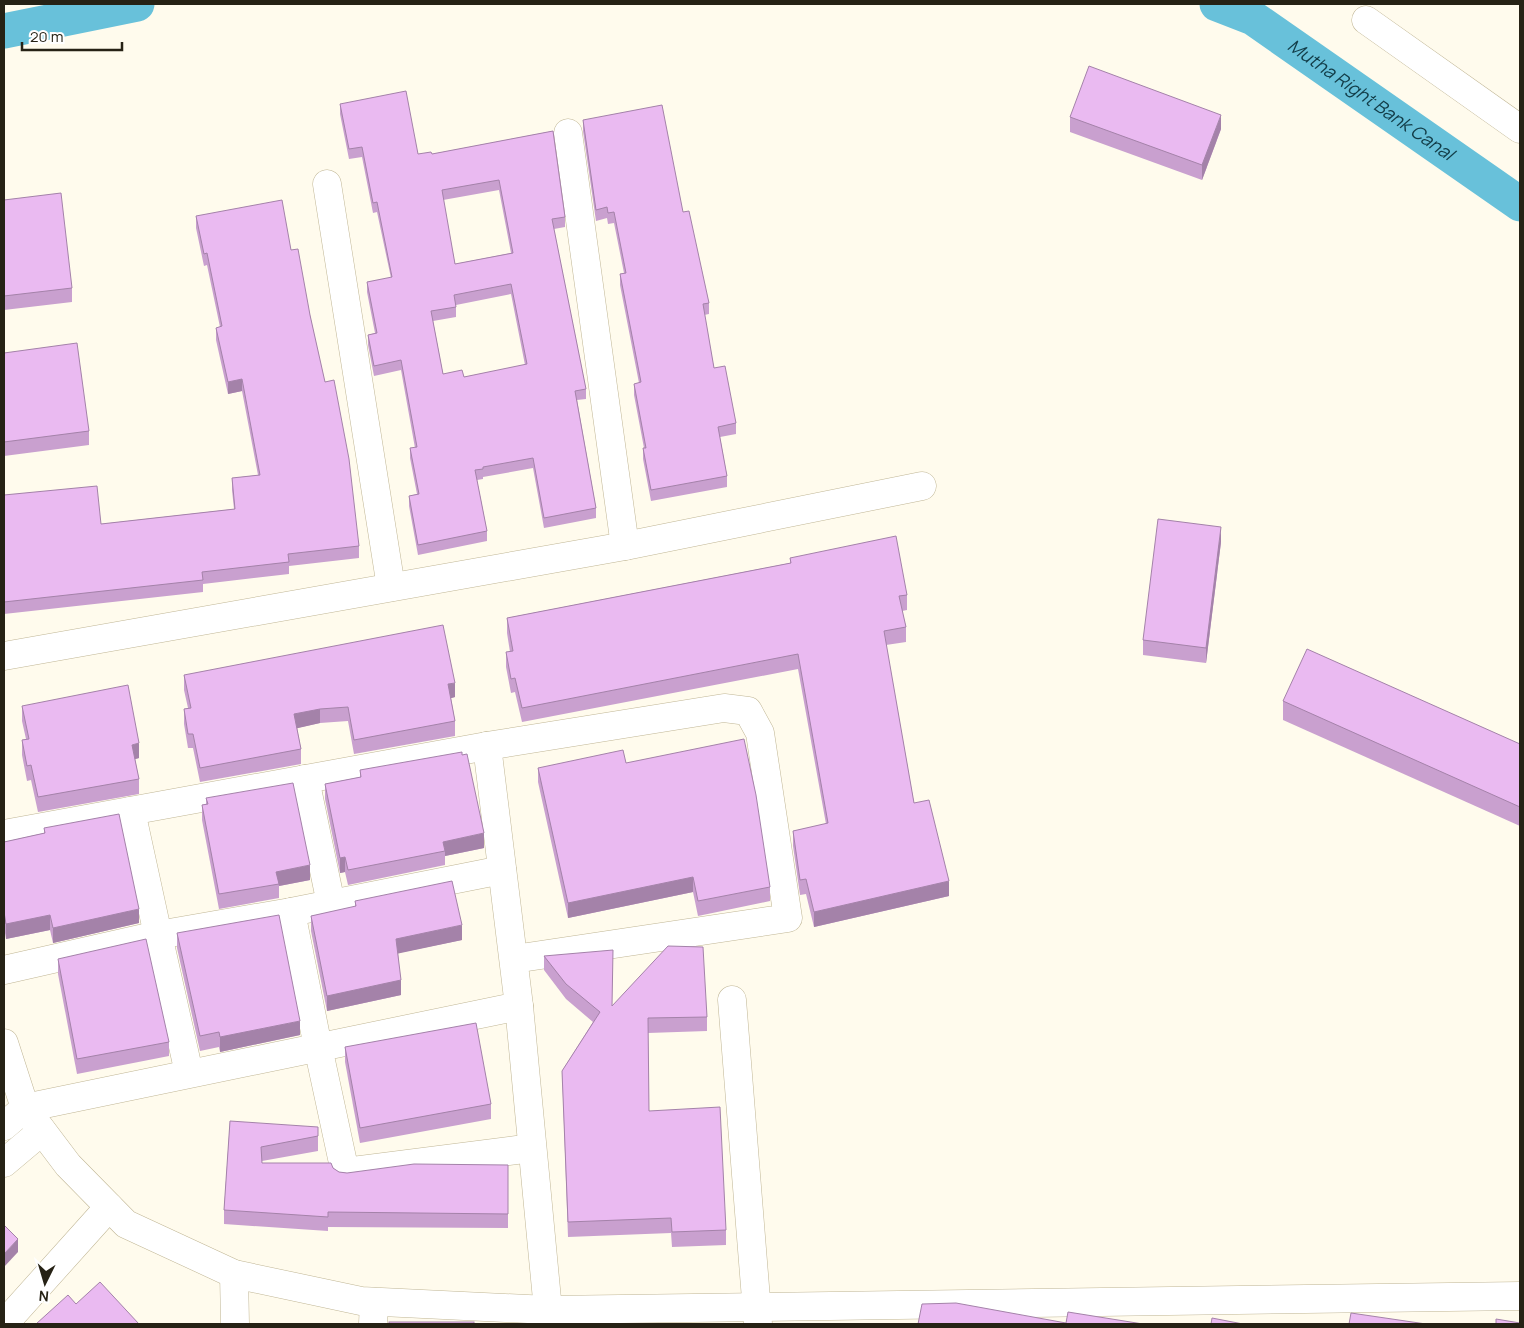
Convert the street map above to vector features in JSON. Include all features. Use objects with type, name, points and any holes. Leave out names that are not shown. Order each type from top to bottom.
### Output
[{"type":"street","points":[[1366,20],[1520,129]]},
{"type":"street","points":[[568,133],[625,546]]},
{"type":"street","points":[[327,184],[391,587]]},
{"type":"street","points":[[4,656],[625,546],[922,486]]},
{"type":"street","points":[[4,834],[487,746],[724,708],[748,711],[760,733],[788,918],[514,959]]},
{"type":"street","points":[[487,746],[519,1006],[547,1317]]},
{"type":"street","points":[[305,779],[331,904]]},
{"type":"street","points":[[130,811],[189,1073]]},
{"type":"street","points":[[4,970],[158,935],[292,912],[502,870]]},
{"type":"street","points":[[292,912],[345,1172],[532,1148]]},
{"type":"street","points":[[732,1000],[757,1316]]},
{"type":"street","points":[[4,1126],[26,1108],[519,1006]]},
{"type":"street","points":[[4,1043],[26,1108],[68,1165],[126,1224],[234,1274],[361,1301],[374,1313],[547,1317],[866,1315],[1520,1296]]},
{"type":"street","points":[[4,1163],[42,1131]]},
{"type":"street","points":[[4,1324],[109,1207]]},
{"type":"street","points":[[234,1274],[235,1324]]},
{"type":"building","points":[[1089,66],[1221,115],[1202,165],[1070,117]]},
{"type":"building","points":[[406,91],[418,154],[431,152],[432,154],[553,131],[565,217],[552,219],[586,389],[575,391],[596,508],[544,518],[533,458],[483,467],[483,469],[475,470],[487,531],[418,545],[409,496],[419,494],[410,448],[417,447],[401,360],[374,366],[368,335],[377,333],[367,282],[392,277],[377,202],[373,203],[362,147],[349,149],[340,104]],"holes":[[[499,180],[513,253],[455,264],[442,190]],[[511,284],[527,364],[464,377],[462,370],[443,374],[431,311],[456,307],[454,295]]]},
{"type":"building","points":[[662,105],[683,212],[689,211],[709,303],[703,304],[714,368],[725,366],[736,423],[718,427],[727,476],[651,490],[643,448],[646,448],[634,384],[641,382],[620,274],[626,273],[614,212],[608,213],[607,207],[596,210],[583,120]]},
{"type":"building","points":[[61,193],[72,288],[4,296],[4,200]]},
{"type":"building","points":[[282,200],[291,250],[298,249],[325,382],[334,380],[349,459],[359,546],[288,554],[289,562],[202,572],[203,580],[4,602],[4,495],[97,486],[101,524],[235,509],[232,478],[260,475],[242,379],[228,382],[216,328],[222,326],[207,253],[204,254],[196,216]]},
{"type":"building","points":[[77,343],[89,431],[4,442],[4,353]]},
{"type":"building","points":[[1158,519],[1221,527],[1206,648],[1143,640]]},
{"type":"building","points":[[896,536],[907,595],[899,596],[906,627],[884,631],[914,803],[929,800],[949,881],[814,912],[806,879],[800,880],[793,831],[828,823],[798,654],[522,708],[515,678],[511,679],[506,652],[513,651],[507,618],[791,563],[790,558]]},
{"type":"building","points":[[443,625],[455,683],[448,684],[455,721],[354,740],[348,707],[320,709],[294,714],[301,749],[200,768],[193,734],[188,734],[184,709],[191,708],[184,675]]},
{"type":"building","points":[[1307,649],[1520,744],[1520,807],[1283,701]]},
{"type":"building","points":[[128,685],[139,743],[132,745],[139,779],[38,797],[31,765],[27,766],[22,740],[29,739],[22,706]]},
{"type":"building","points":[[744,739],[756,795],[770,887],[698,901],[693,877],[568,903],[538,768],[623,750],[626,763]]},
{"type":"building","points":[[462,752],[462,755],[467,754],[484,833],[443,842],[445,851],[348,870],[345,857],[340,858],[325,784],[361,777],[360,770]]},
{"type":"building","points":[[293,783],[310,865],[276,872],[279,884],[219,894],[202,805],[208,804],[206,798]]},
{"type":"building","points":[[119,814],[139,909],[53,928],[50,915],[6,924],[4,912],[4,842],[45,833],[44,828]]},
{"type":"building","points":[[452,881],[462,925],[396,939],[401,980],[327,996],[311,916],[356,906],[355,901]]},
{"type":"building","points":[[279,915],[300,1021],[220,1037],[219,1032],[200,1036],[177,933]]},
{"type":"building","points":[[146,939],[169,1042],[77,1059],[58,959]]},
{"type":"building","points":[[668,946],[703,947],[707,1017],[648,1018],[649,1111],[720,1107],[726,1230],[672,1232],[671,1218],[568,1222],[562,1071],[600,1012],[566,984],[544,956],[613,950],[612,1006]]},
{"type":"building","points":[[476,1023],[491,1104],[360,1128],[345,1047]]},
{"type":"building","points":[[230,1121],[318,1127],[318,1136],[261,1147],[262,1163],[331,1163],[333,1168],[339,1172],[347,1173],[414,1164],[508,1165],[508,1214],[328,1212],[328,1217],[224,1210]]},
{"type":"building","points":[[4,1225],[18,1239],[4,1254]]},
{"type":"building","points":[[100,1282],[139,1324],[36,1324],[68,1295],[76,1304]]},
{"type":"building","points":[[956,1303],[1066,1323],[1068,1312],[1143,1324],[918,1324],[922,1304]]},
{"type":"building","points":[[1351,1313],[1426,1324],[1349,1324]]},
{"type":"building","points":[[1212,1318],[1243,1324],[1211,1324]]},
{"type":"building","points":[[1496,1319],[1520,1323],[1520,1324],[1496,1324]]},
{"type":"building","points":[[389,1322],[474,1322],[474,1324],[389,1324]]},
{"type":"waterway","name":"Mutha Right Bank Canal","points":[[4,31],[137,4]]},
{"type":"waterway","name":"Mutha Right Bank Canal","points":[[1217,4],[1253,18],[1520,204]]}]
